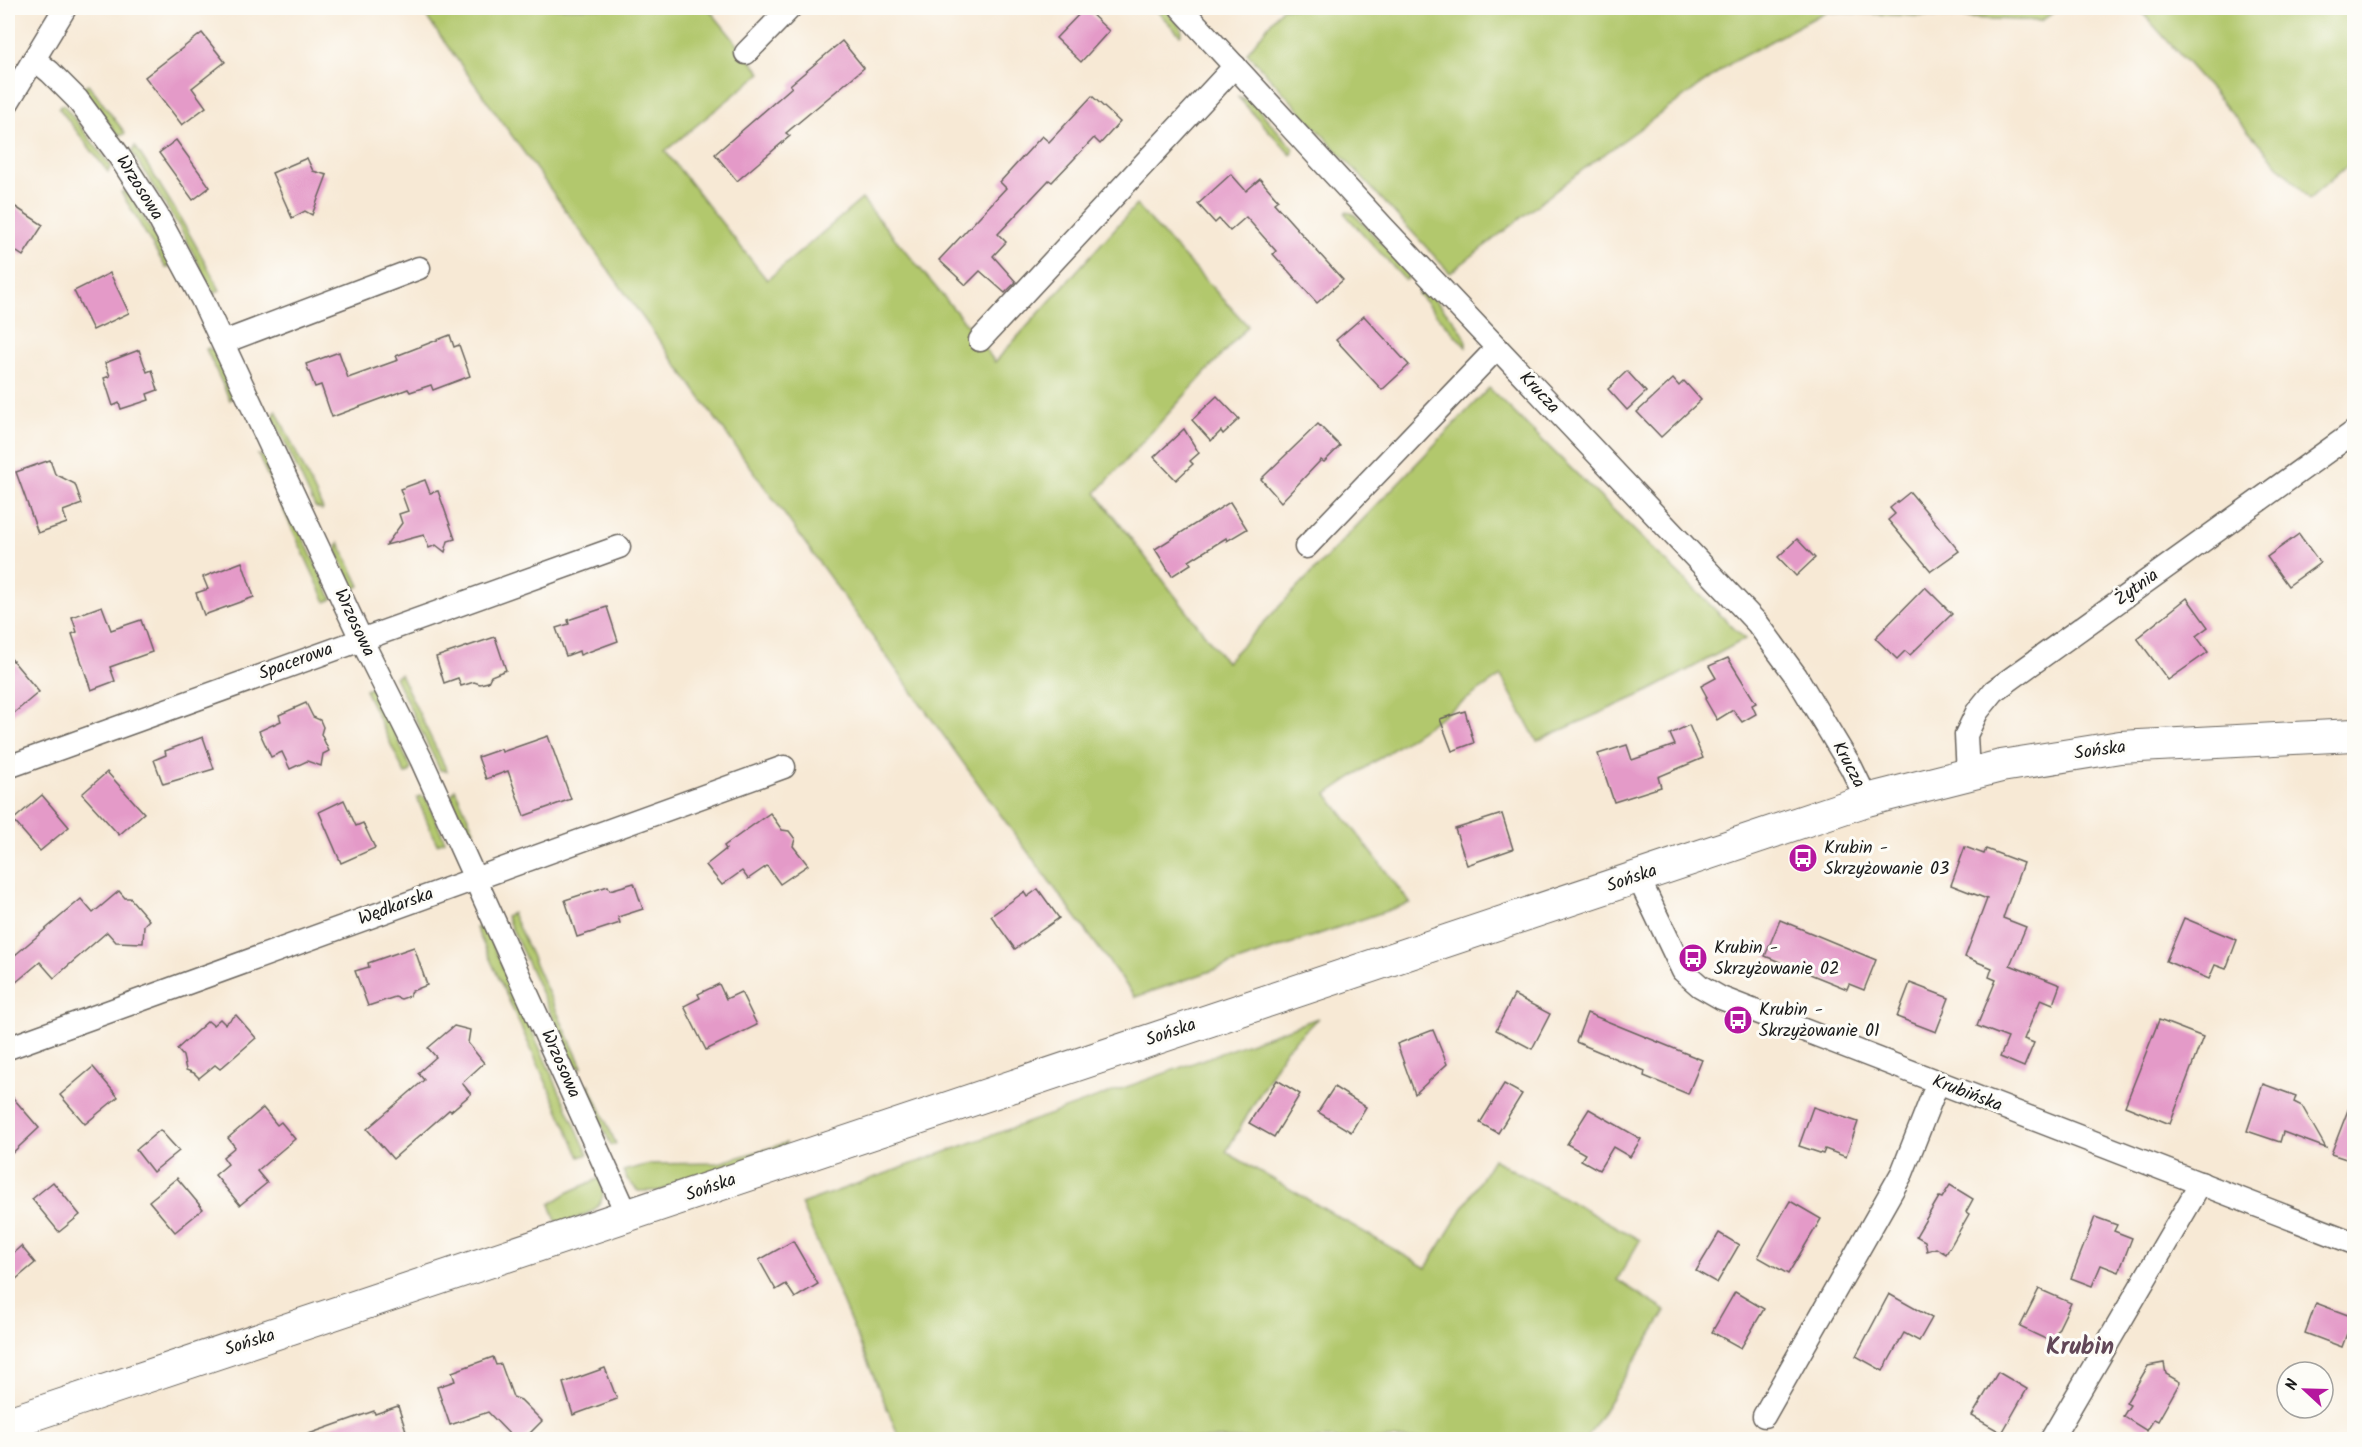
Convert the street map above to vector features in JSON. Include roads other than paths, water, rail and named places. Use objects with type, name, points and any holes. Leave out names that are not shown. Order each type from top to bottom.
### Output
[{"type":"street","points":[[8,102],[65,8]]},
{"type":"street","points":[[746,53],[790,8]]},
{"type":"street","name":"Krucza","points":[[1181,8],[1497,348],[1758,624],[1802,686],[1851,767],[1867,800]]},
{"type":"street","name":"Wrzosowa","points":[[34,59],[77,99],[119,156],[157,215],[224,342],[361,639],[476,878],[628,1217]]},
{"type":"street","points":[[980,340],[1234,66]]},
{"type":"street","points":[[224,342],[419,268]]},
{"type":"street","points":[[1306,547],[1497,348]]},
{"type":"street","name":"Żytnia","points":[[1968,775],[1966,735],[1977,712],[1994,691],[2355,432]]},
{"type":"street","name":"Spacerowa","points":[[8,767],[619,547]]},
{"type":"street","name":"Sońska","points":[[8,1423],[1867,800],[2001,766],[2120,747],[2355,735]]},
{"type":"street","name":"Wędkarska","points":[[8,1048],[784,767]]},
{"type":"street","name":"Krubińska","points":[[1638,877],[1683,970],[1700,986],[1721,998],[2355,1243]]},
{"type":"street","points":[[1764,1416],[1902,1173],[1938,1082]]},
{"type":"street","points":[[2050,1440],[2201,1183]]},
{"type":"place","name":"Krubin - Skrzyżowanie 03","points":[[1803,858]]},
{"type":"place","name":"Krubin - Skrzyżowanie 02","points":[[1693,958]]},
{"type":"place","name":"Krubin - Skrzyżowanie 01","points":[[1738,1020]]},
{"type":"district","name":"Krubin","points":[[2080,1347]]}]
